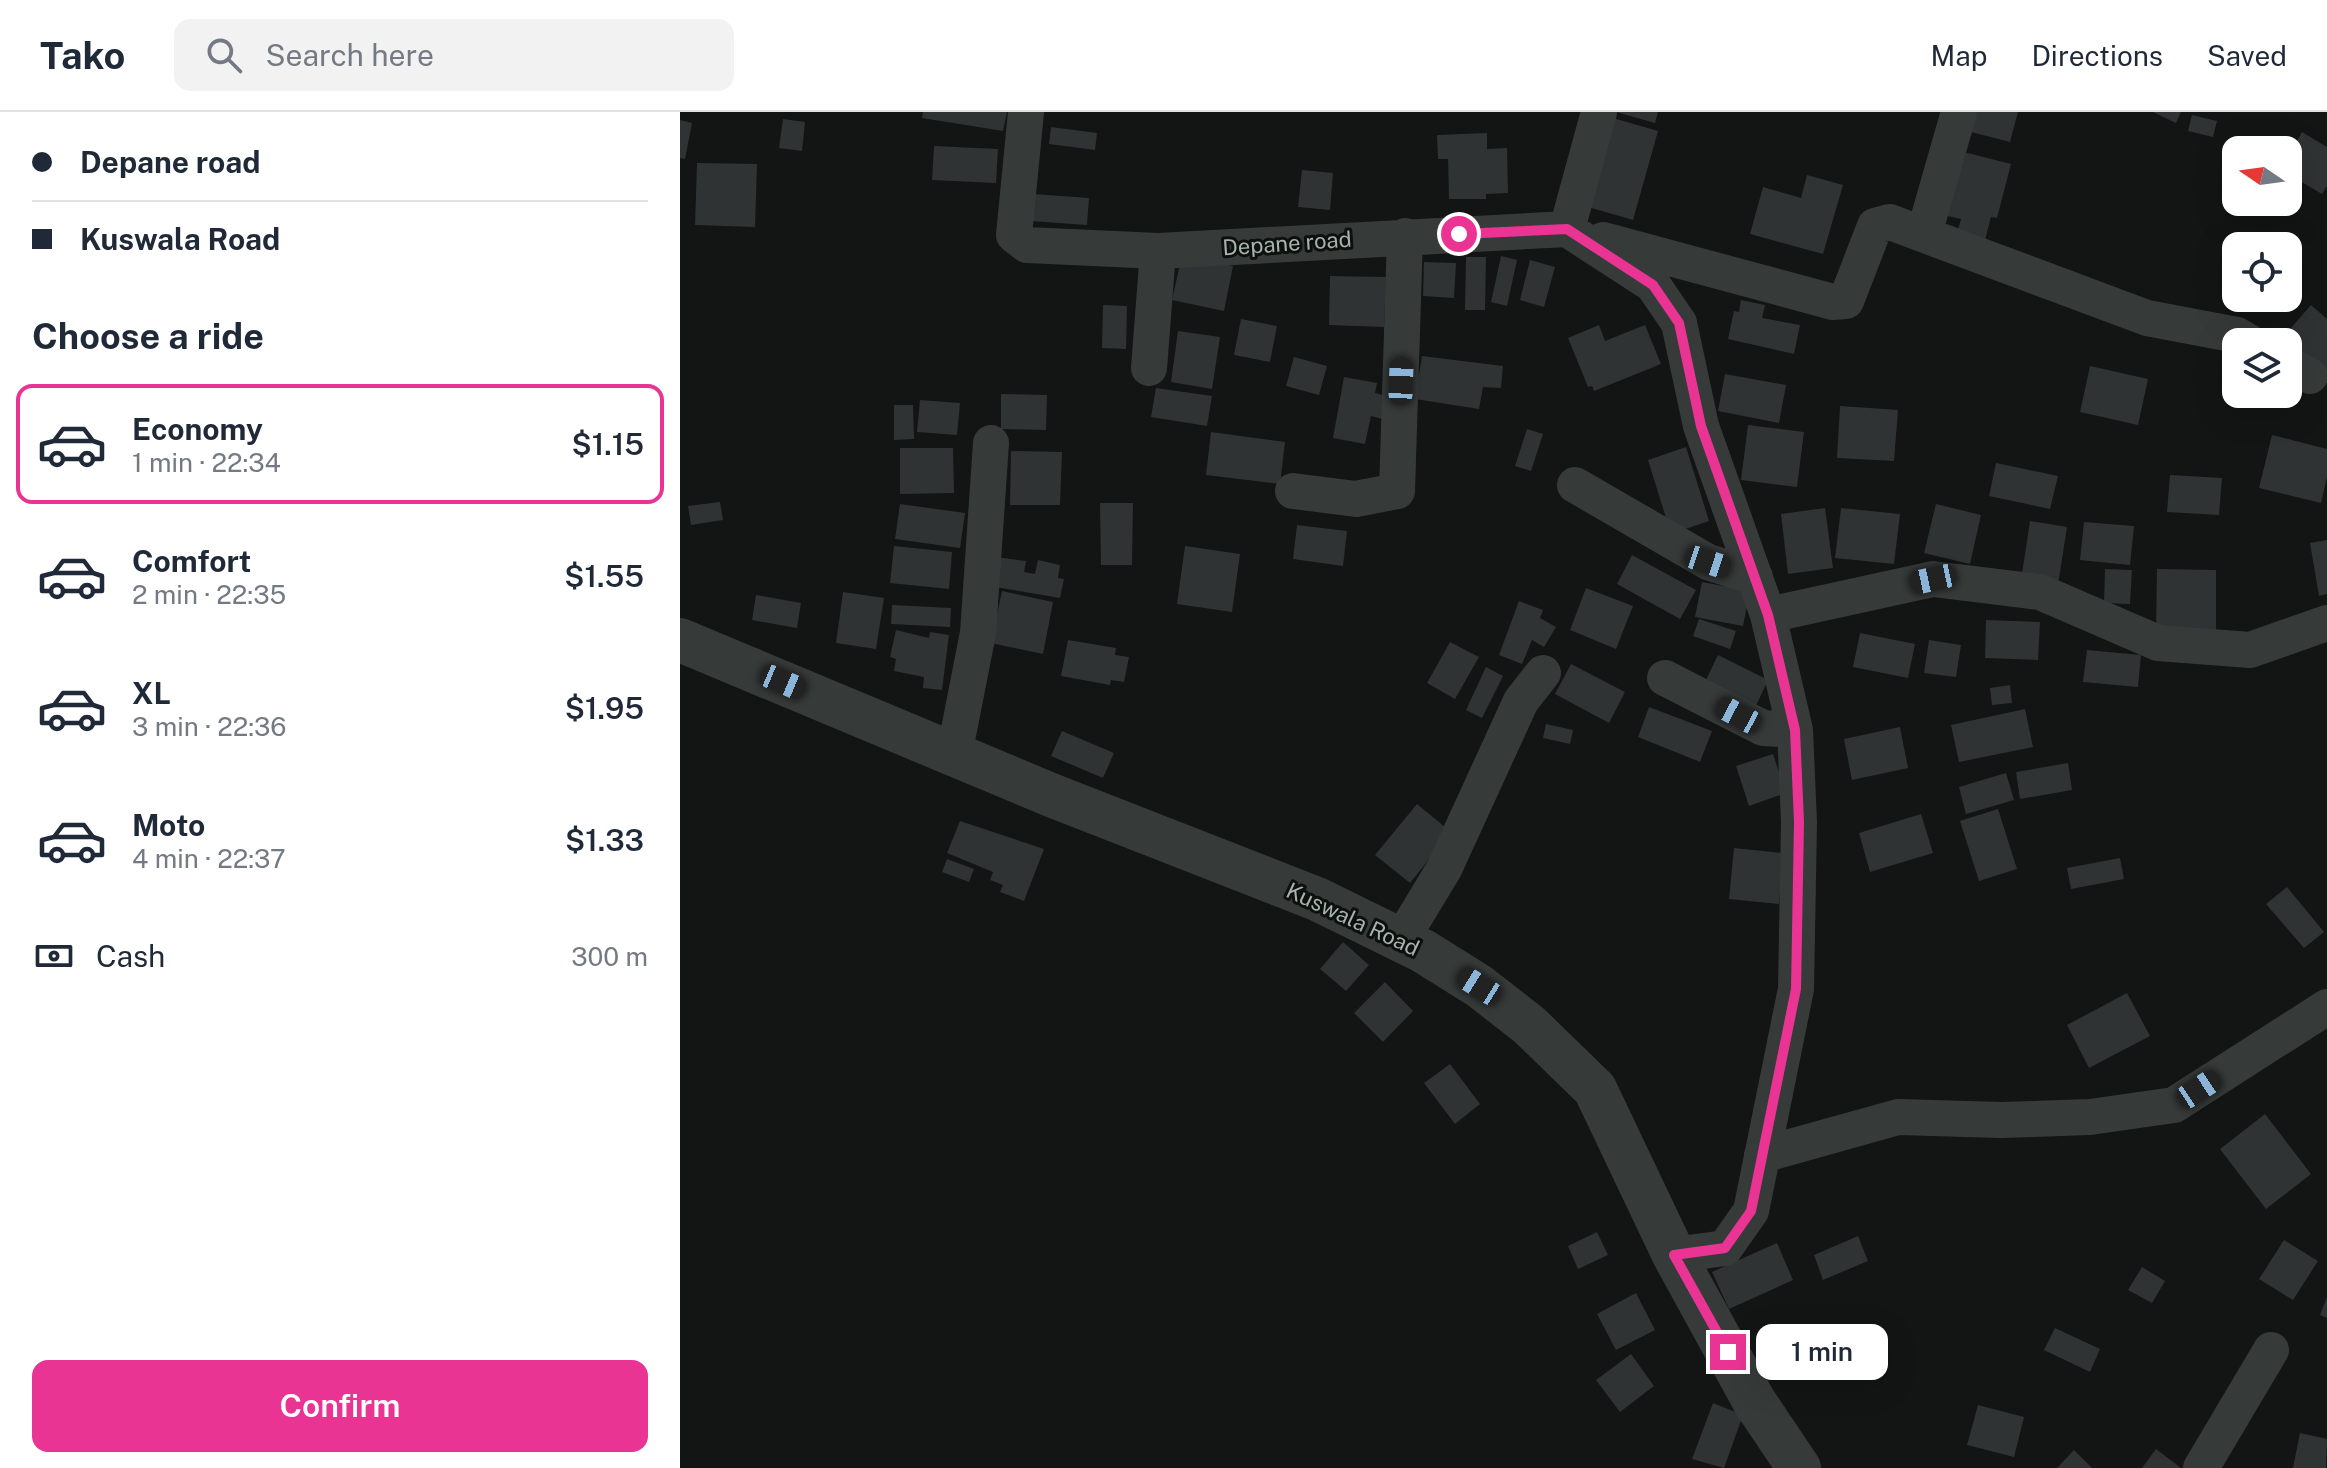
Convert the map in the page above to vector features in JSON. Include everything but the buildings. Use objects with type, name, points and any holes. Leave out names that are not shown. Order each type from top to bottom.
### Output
[{"type":"street","name":"Depane road","points":[[1026,112],[1014,235],[1027,245],[1158,251],[1567,229],[1833,302],[1846,301],[1875,226],[1890,222],[1924,234]]},
{"type":"street","points":[[1599,112],[1567,229],[1653,285],[1679,323],[1701,426],[1768,615],[1795,730],[1799,822],[1796,989],[1751,1211],[1725,1248],[1674,1255]]},
{"type":"street","points":[[1959,112],[1924,234],[2147,318],[2222,332]]},
{"type":"street","points":[[1293,491],[1356,499],[1397,491],[1405,236]]},
{"type":"street","points":[[1149,368],[1158,251]]},
{"type":"street","points":[[954,755],[978,633],[991,443]]},
{"type":"street","points":[[1575,485],[1708,562],[1755,577]]},
{"type":"street","points":[[1768,615],[1933,579],[2040,592],[2158,643],[2250,650],[2327,623]]},
{"type":"street","name":"Kuswala Road","points":[[680,640],[954,755],[1317,899],[1401,940],[1479,986],[1529,1025],[1595,1089],[1674,1255],[1754,1401],[1799,1468]]},
{"type":"street","points":[[1401,940],[1444,869],[1521,701],[1543,673]]},
{"type":"street","points":[[1665,678],[1763,728],[1795,730]]},
{"type":"street","points":[[1762,1155],[1898,1117],[2001,1120],[2090,1117],[2174,1105],[2327,1007]]},
{"type":"street","points":[[2201,1468],[2271,1350]]},
{"type":"route","points":[[1459,234],[1567,229],[1653,285],[1679,323],[1701,426],[1768,615],[1795,730],[1799,822],[1796,989],[1751,1211],[1725,1248],[1674,1255],[1728,1352]]}]
